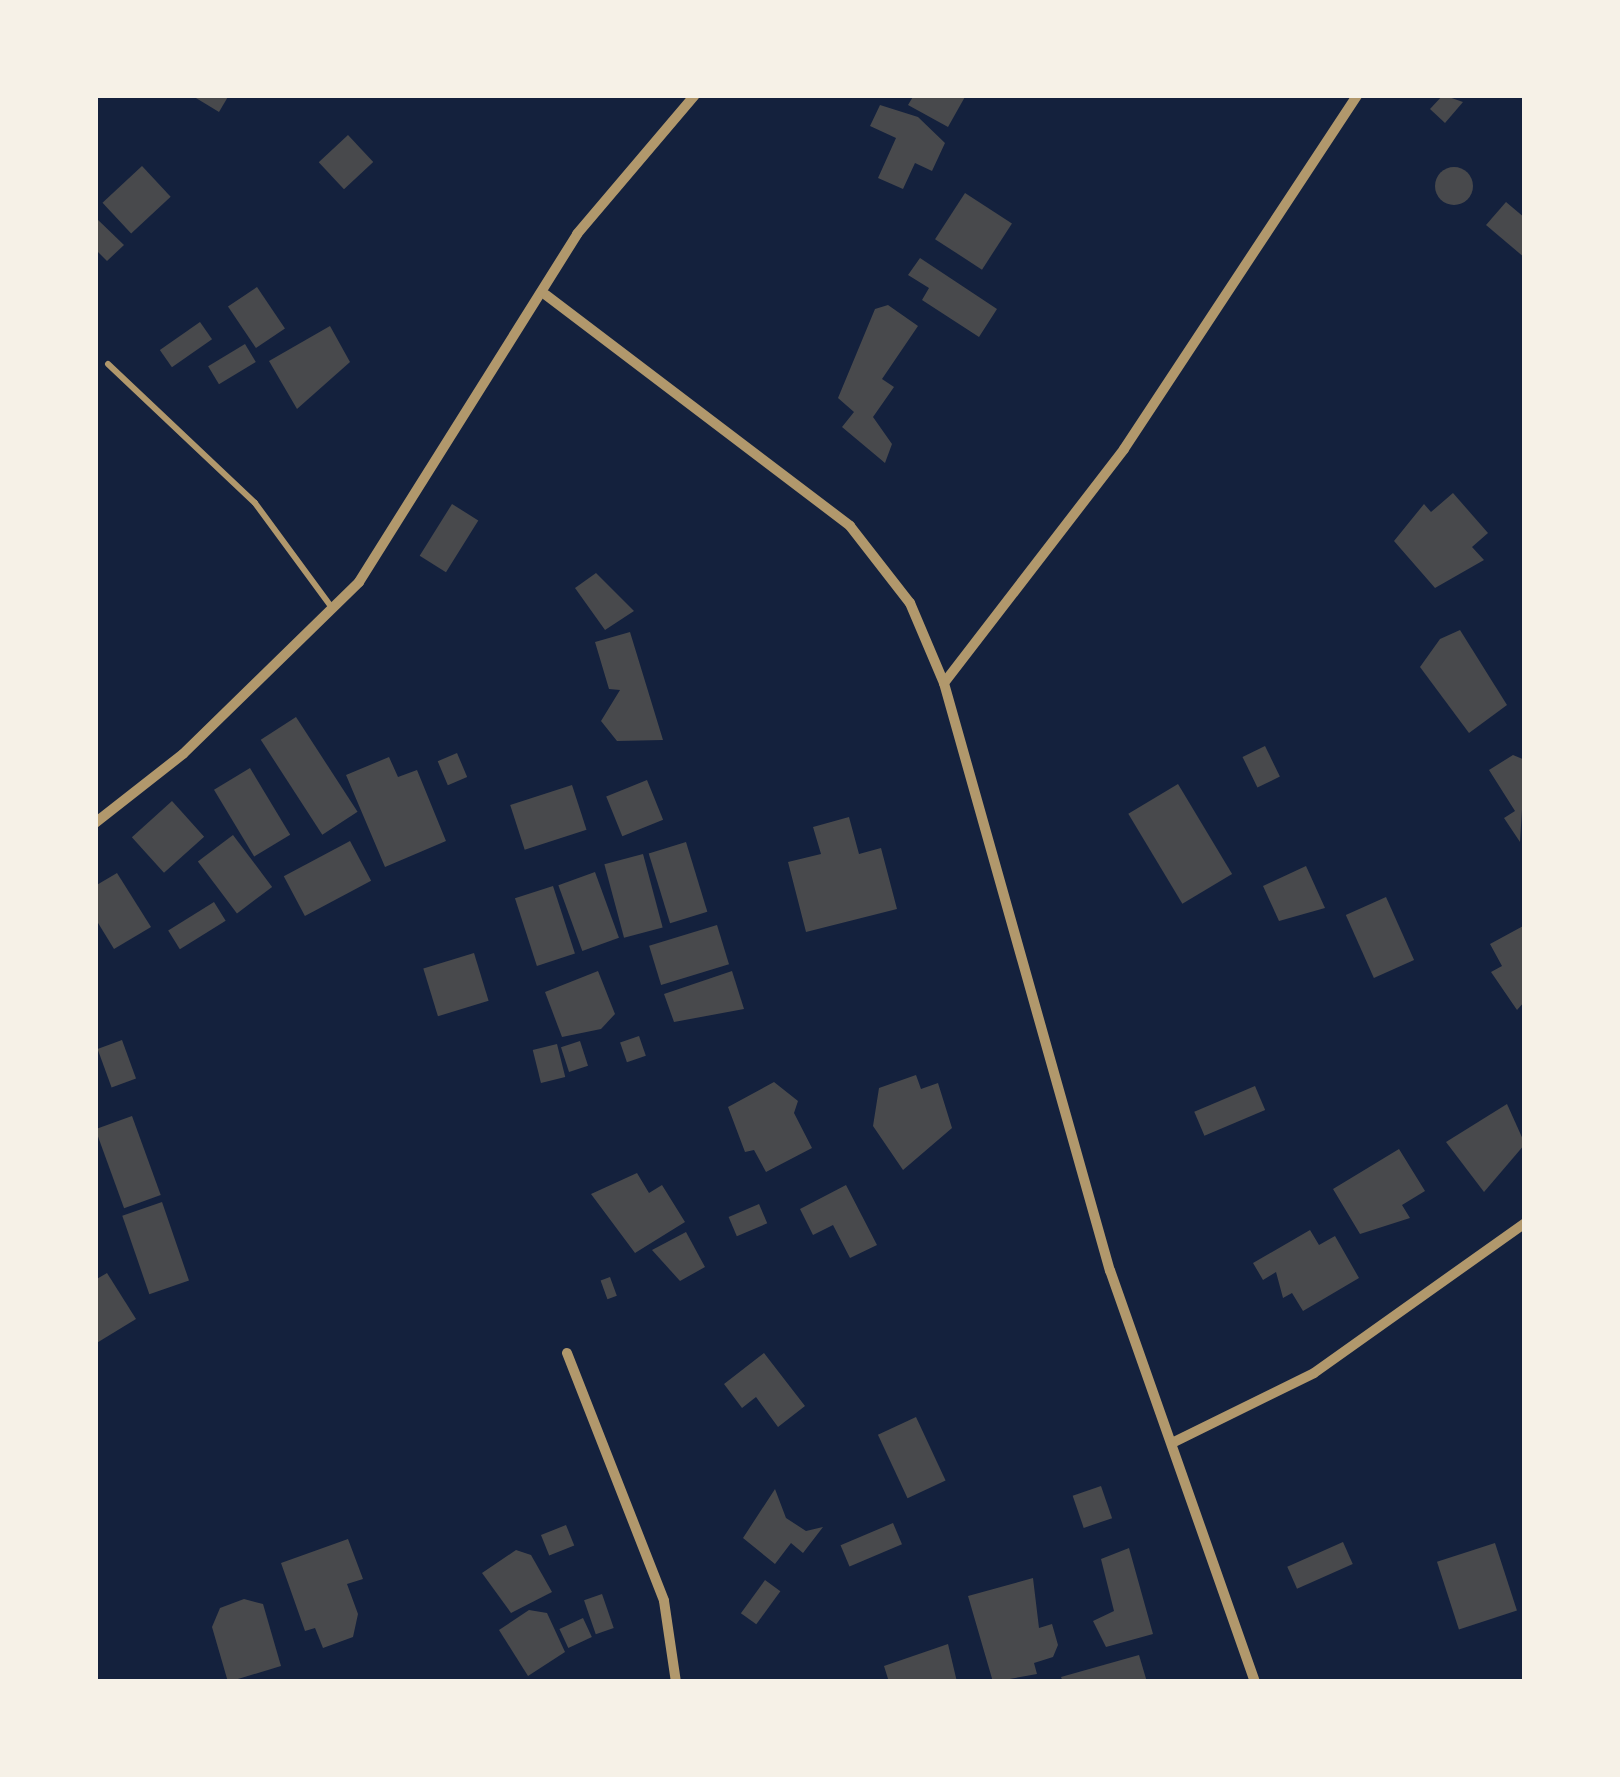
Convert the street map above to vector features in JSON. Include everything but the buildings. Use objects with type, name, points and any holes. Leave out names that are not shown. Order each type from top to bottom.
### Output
[{"type":"street","points":[[95,823],[183,754],[332,609],[425,488],[546,295],[592,212],[694,95]]},
{"type":"street","points":[[944,684],[1124,449],[1357,95]]},
{"type":"street","points":[[546,295],[850,526],[910,603],[944,684],[1064,1121],[1255,1682]]},
{"type":"street","points":[[1172,1443],[1314,1373],[1525,1224]]},
{"type":"street","points":[[567,1353],[664,1601],[676,1682]]},
{"type":"lane","points":[[108,364],[255,503],[332,609]]}]
